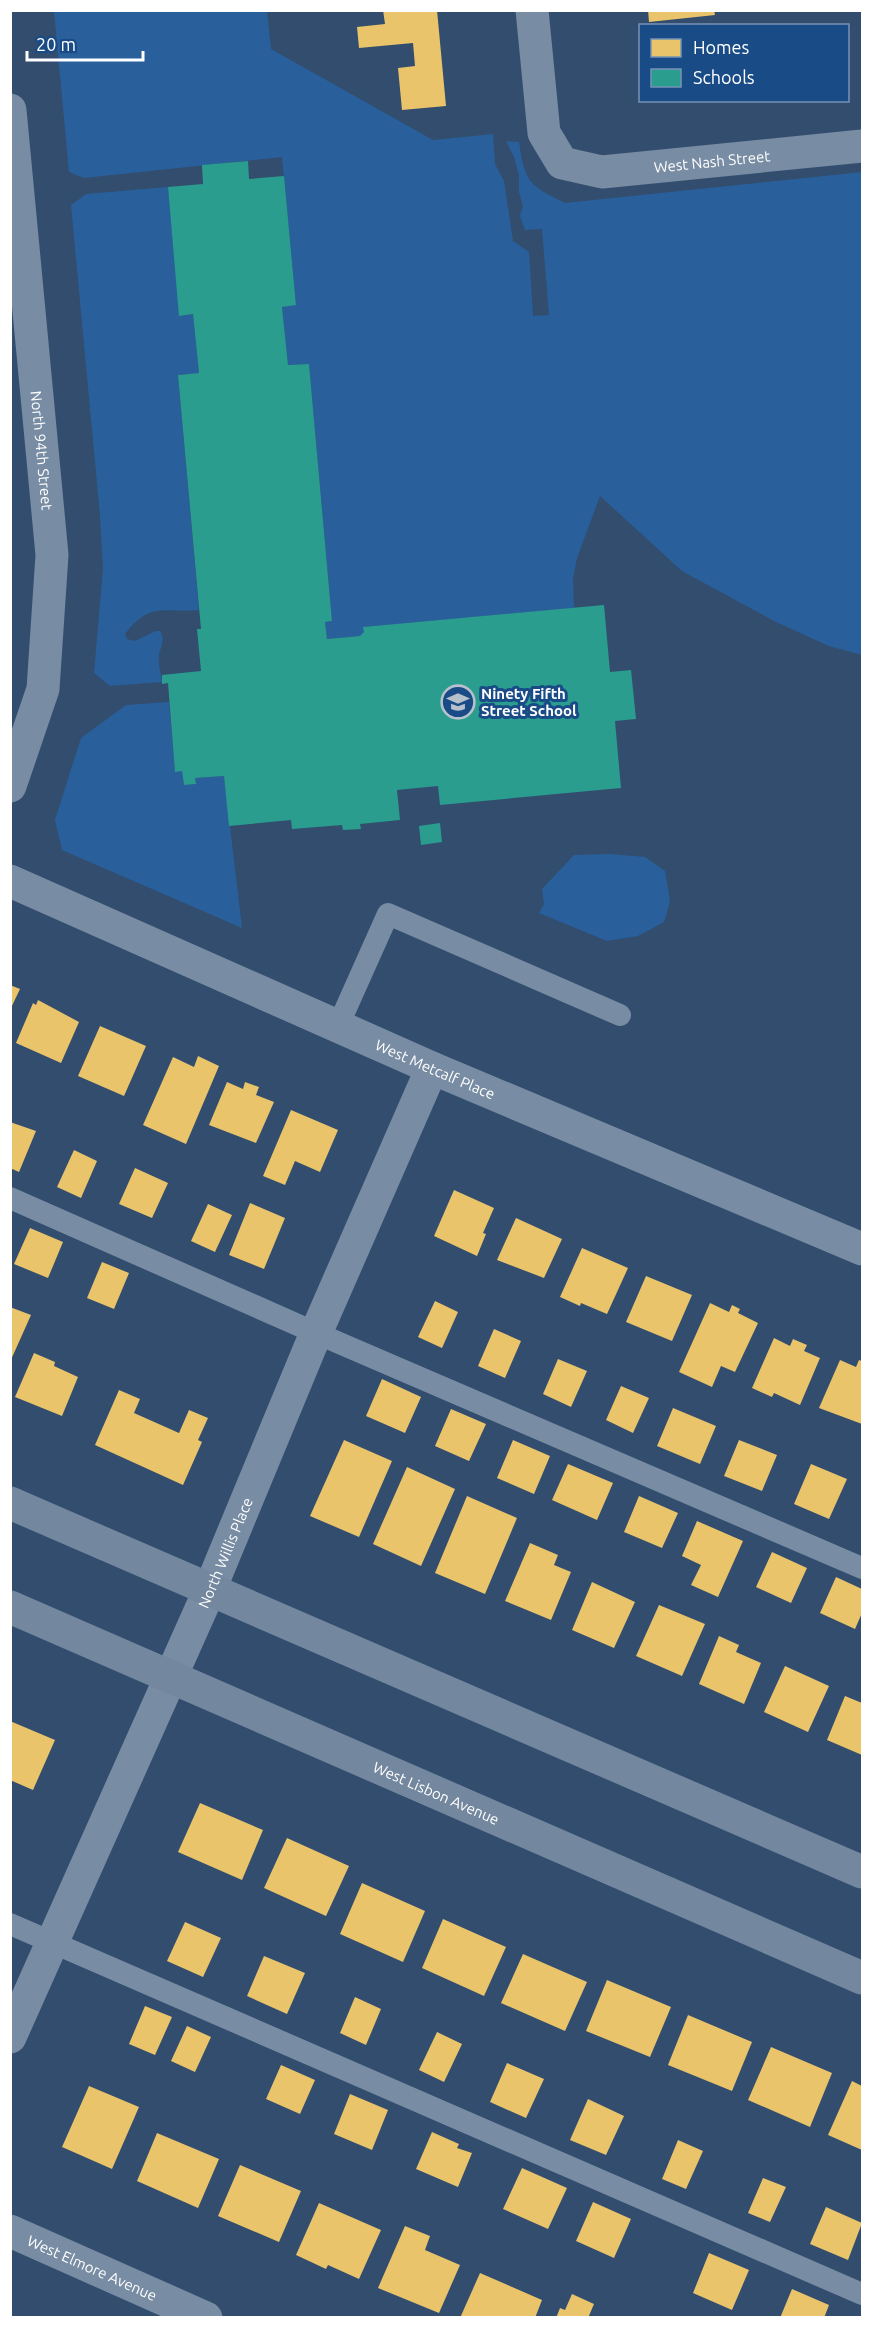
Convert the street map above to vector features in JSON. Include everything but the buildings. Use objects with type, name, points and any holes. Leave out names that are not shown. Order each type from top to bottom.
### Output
[{"type":"main road","points":[[10,1503],[862,1872]]},
{"type":"main road","name":"West Lisbon Avenue","points":[[10,1607],[862,1978]]},
{"type":"street","name":"West Nash Street","points":[[532,10],[544,133],[562,163],[602,172],[862,146]]},
{"type":"street","name":"North 94th Street","points":[[10,110],[52,555],[43,689],[10,786]]},
{"type":"street","name":"West Metcalf Place","points":[[10,881],[432,1068],[862,1249]]},
{"type":"street","name":"North Willis Place","points":[[10,2037],[210,1589],[316,1333],[432,1068]]},
{"type":"street","name":"West Elmore Avenue","points":[[10,2231],[206,2318]]},
{"type":"lane","points":[[338,1026],[388,914],[620,1015]]},
{"type":"lane","points":[[10,1198],[316,1333],[862,1568]]},
{"type":"lane","points":[[10,1924],[862,2295]]},
{"type":"shaded area","points":[[54,11],[267,11],[271,49],[433,140],[493,134],[495,164],[504,181],[513,241],[529,252],[533,316],[549,315],[542,229],[525,230],[520,216],[523,206],[519,192],[519,175],[506,141],[519,142],[527,175],[536,187],[565,203],[862,172],[862,655],[829,646],[776,622],[682,571],[600,496],[577,558],[573,579],[574,608],[364,627],[364,632],[360,636],[327,639],[325,622],[332,621],[309,364],[288,365],[282,307],[296,304],[282,157],[84,178],[69,172]]},
{"type":"shaded area","points":[[168,187],[180,316],[193,314],[199,373],[178,375],[199,610],[158,611],[142,617],[125,634],[127,639],[135,641],[160,631],[163,639],[159,657],[162,682],[110,686],[94,673],[103,568],[71,205],[86,194]]},
{"type":"shaded area","points":[[169,702],[175,771],[182,771],[184,785],[195,784],[195,778],[224,776],[242,928],[62,850],[55,820],[81,738],[126,705]]},
{"type":"shaded area","points":[[609,854],[645,857],[665,871],[670,901],[664,922],[638,936],[607,941],[539,913],[544,904],[542,889],[574,855]]},
{"type":"place","name":"Ninety Fifth Street School","points":[[458,702]]}]
